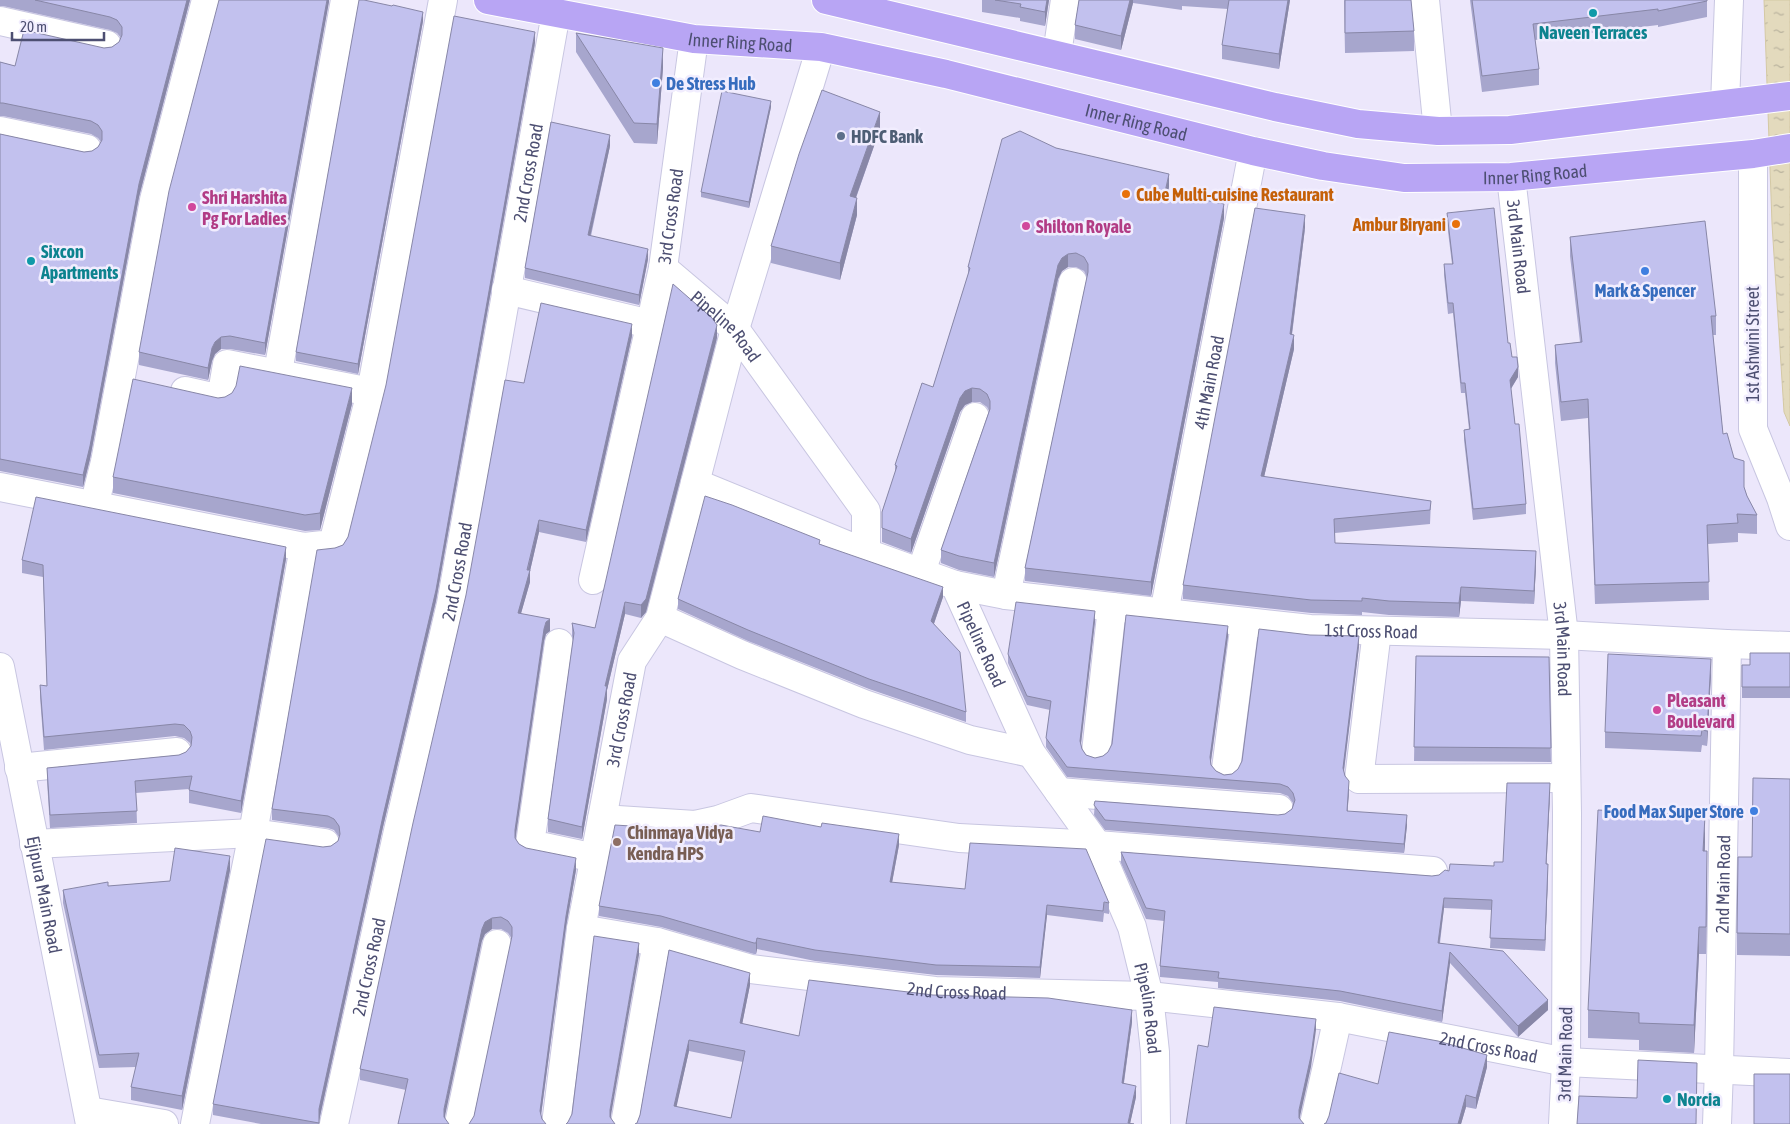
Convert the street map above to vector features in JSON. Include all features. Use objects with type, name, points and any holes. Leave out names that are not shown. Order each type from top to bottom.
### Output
[{"type":"main road","name":"Inner Ring Road","points":[[488,0],[694,38],[821,47],[946,74],[1253,151],[1323,166],[1404,178],[1511,177],[1753,154],[1790,148]]},
{"type":"main road","points":[[826,0],[1275,107],[1358,124],[1438,131],[1510,130],[1782,98]]},
{"type":"street","points":[[94,506],[105,462],[154,200],[206,0]]},
{"type":"street","points":[[278,372],[345,0]]},
{"type":"street","points":[[0,487],[304,548],[333,544],[371,392],[443,0]]},
{"type":"street","points":[[1057,54],[1065,0]]},
{"type":"street","points":[[1425,0],[1438,131]]},
{"type":"street","points":[[1725,104],[1729,0]]},
{"type":"street","name":"2nd Cross Road","points":[[334,1124],[400,822],[451,604],[556,13]]},
{"type":"street","points":[[0,21],[107,45]]},
{"type":"street","name":"3rd Cross Road","points":[[593,580],[663,268],[694,38]]},
{"type":"street","name":"3rd Cross Road","points":[[556,1124],[581,929],[632,661],[660,618],[735,329],[821,47]]},
{"type":"street","points":[[0,131],[87,149]]},
{"type":"street","name":"4th Main Road","points":[[1164,613],[1253,151]]},
{"type":"street","name":"1st Ashwini Street","points":[[1753,154],[1753,430],[1781,498],[1790,526]]},
{"type":"street","name":"3rd Main Road","points":[[1511,177],[1564,635],[1566,1062],[1563,1124]]},
{"type":"street","name":"Pipeline Road","points":[[663,268],[735,329],[866,511],[866,553],[955,585],[1031,753],[1097,845],[1132,927],[1150,996],[1155,1052],[1156,1124]]},
{"type":"street","points":[[1006,595],[1073,282]]},
{"type":"street","points":[[506,290],[650,324]]},
{"type":"street","points":[[120,377],[220,399],[228,364],[278,372],[371,392]]},
{"type":"street","points":[[920,572],[975,417]]},
{"type":"street","points":[[694,483],[866,553]]},
{"type":"street","points":[[195,1124],[253,833],[304,548]]},
{"type":"street","name":"1st Cross Road","points":[[955,585],[1006,595],[1310,629],[1564,635],[1790,646]]},
{"type":"street","points":[[1096,752],[1112,607]]},
{"type":"street","points":[[660,618],[742,655],[864,704],[970,740],[1031,753]]},
{"type":"street","points":[[1226,769],[1245,622]]},
{"type":"street","points":[[1378,631],[1359,779],[1566,778]]},
{"type":"street","points":[[559,643],[530,844],[595,858]]},
{"type":"street","name":"2nd Main Road","points":[[1717,1124],[1727,644]]},
{"type":"street","name":"Ejipura Main Road","points":[[0,667],[89,1117]]},
{"type":"street","points":[[19,768],[177,752]]},
{"type":"street","points":[[1059,792],[1279,809]]},
{"type":"street","points":[[602,819],[695,825],[718,820],[751,808],[959,838],[1097,845],[1433,871]]},
{"type":"street","points":[[34,844],[253,833],[326,843]]},
{"type":"street","name":"2nd Cross Road","points":[[581,929],[657,942],[751,969],[935,991],[1150,996],[1338,1017],[1566,1062],[1790,1073]]},
{"type":"street","points":[[625,1124],[657,942]]},
{"type":"street","points":[[459,1124],[497,944]]},
{"type":"street","points":[[1314,1124],[1338,1017]]},
{"type":"street","points":[[89,1117],[164,1124]]},
{"type":"water","points":[[1764,0],[1790,0],[1790,426],[1784,412],[1772,224]]},
{"type":"building","points":[[35,0],[187,0],[139,184],[83,475],[0,459],[0,134],[84,152],[92,151],[98,147],[102,140],[102,131],[98,125],[91,121],[0,103],[0,62],[15,66],[24,30],[104,48],[112,47],[119,42],[122,35],[122,27],[117,20],[110,17]]},
{"type":"building","points":[[219,0],[327,0],[265,343],[230,336],[221,337],[212,348],[208,368],[139,352],[169,191]]},
{"type":"building","points":[[359,0],[423,12],[358,364],[296,352]]},
{"type":"building","points":[[995,0],[1047,0],[1045,12],[1020,7],[1021,4]]},
{"type":"building","points":[[1079,0],[1130,0],[1121,36],[1075,25]]},
{"type":"building","points":[[1229,0],[1288,0],[1279,54],[1222,45]]},
{"type":"building","points":[[1345,0],[1411,0],[1414,31],[1345,33]]},
{"type":"building","points":[[1472,0],[1707,1],[1658,11],[1658,9],[1533,24],[1539,69],[1482,76]]},
{"type":"building","points":[[454,16],[535,32],[436,590],[383,816],[319,1109],[319,1123],[213,1104],[266,839],[323,847],[331,846],[338,841],[340,834],[339,826],[334,819],[328,816],[272,809],[317,550],[343,545],[348,537],[386,385]]},
{"type":"building","points":[[576,33],[663,48],[657,124],[634,123]]},
{"type":"building","points":[[822,90],[880,112],[850,196],[857,198],[840,263],[771,246],[799,154]]},
{"type":"building","points":[[722,91],[771,101],[749,202],[701,192]]},
{"type":"building","points":[[551,122],[610,135],[588,235],[648,249],[639,295],[525,268]]},
{"type":"building","points":[[1020,131],[1056,148],[1169,174],[1165,192],[1224,204],[1151,582],[1025,568],[1088,272],[1088,264],[1084,257],[1076,253],[1068,254],[1062,258],[1058,265],[994,563],[959,556],[941,550],[990,409],[990,401],[987,394],[980,389],[972,388],[965,391],[960,398],[911,539],[882,528],[882,512],[897,466],[895,465],[922,383],[933,387],[970,268],[968,267],[1002,139]]},
{"type":"building","points":[[1255,208],[1305,215],[1290,334],[1294,335],[1261,476],[1431,501],[1430,510],[1334,519],[1335,543],[1536,551],[1534,591],[1461,587],[1459,603],[1389,601],[1362,598],[1362,601],[1311,600],[1183,585]]},
{"type":"building","points":[[1494,208],[1508,343],[1510,343],[1512,357],[1517,357],[1518,367],[1510,380],[1515,424],[1519,424],[1526,504],[1473,509],[1464,430],[1470,429],[1465,383],[1461,383],[1453,303],[1448,303],[1444,264],[1453,264],[1447,213]]},
{"type":"building","points":[[1705,221],[1716,316],[1711,316],[1723,434],[1727,433],[1734,458],[1744,461],[1744,487],[1757,515],[1737,514],[1738,523],[1707,525],[1709,582],[1595,585],[1588,399],[1561,402],[1555,345],[1582,342],[1570,237]]},
{"type":"building","points":[[673,284],[712,318],[717,325],[646,599],[641,605],[625,602],[605,686],[607,686],[582,827],[548,819],[574,633],[572,623],[595,628]]},
{"type":"building","points":[[541,303],[632,324],[586,530],[539,520],[527,570],[530,570],[518,613],[550,619],[546,622],[544,629],[515,838],[519,844],[526,848],[576,858],[566,916],[540,1111],[542,1119],[546,1124],[469,1124],[474,1116],[512,936],[512,927],[508,921],[501,917],[492,918],[485,922],[482,929],[444,1109],[444,1117],[449,1124],[398,1124],[408,1079],[360,1069],[413,823],[466,595],[505,380],[524,383]]},
{"type":"building","points":[[240,366],[352,388],[320,513],[305,515],[113,477],[133,379],[218,398],[232,393],[236,386]]},
{"type":"building","points":[[705,496],[820,540],[819,544],[943,587],[931,621],[960,652],[966,712],[869,679],[748,630],[678,599]]},
{"type":"building","points":[[36,497],[286,547],[241,801],[189,790],[192,776],[135,781],[137,811],[50,815],[47,768],[179,755],[186,752],[191,746],[192,737],[190,731],[184,725],[175,724],[44,737],[40,685],[47,686],[43,565],[22,560]]},
{"type":"building","points":[[1016,602],[1095,611],[1080,741],[1086,755],[1095,758],[1103,756],[1108,752],[1112,744],[1126,615],[1228,626],[1210,757],[1211,765],[1216,771],[1224,775],[1232,774],[1238,769],[1242,761],[1259,629],[1310,635],[1359,636],[1343,768],[1345,776],[1349,781],[1347,811],[1407,815],[1404,844],[1105,820],[1094,805],[1095,801],[1278,815],[1285,814],[1292,809],[1295,800],[1293,793],[1288,787],[1280,784],[1067,767],[1046,738],[1051,701],[1027,696],[1008,654]]},
{"type":"building","points":[[1750,653],[1790,653],[1790,687],[1742,687],[1742,665],[1750,665]]},
{"type":"building","name":"Pleasant Boulevard","points":[[1608,654],[1711,659],[1707,731],[1702,730],[1701,736],[1605,732]]},
{"type":"building","points":[[1416,656],[1549,657],[1551,748],[1414,747]]},
{"type":"building","points":[[1753,778],[1790,779],[1790,934],[1737,933],[1738,857],[1752,857]]},
{"type":"building","points":[[1507,783],[1550,783],[1545,940],[1490,938],[1492,900],[1444,898],[1438,943],[1503,951],[1548,1000],[1518,1026],[1450,952],[1442,1011],[1340,991],[1218,978],[1219,972],[1160,966],[1165,911],[1146,908],[1121,852],[1432,876],[1439,875],[1445,870],[1449,871],[1450,864],[1494,866],[1494,862],[1503,862]]},
{"type":"building","points":[[1598,810],[1705,816],[1703,851],[1707,851],[1706,927],[1699,927],[1694,1025],[1639,1023],[1639,1013],[1588,1010]]},
{"type":"building","points":[[763,816],[821,827],[822,823],[899,834],[890,882],[965,889],[970,843],[1086,849],[1109,903],[1104,902],[1103,911],[1047,905],[1040,967],[936,965],[815,950],[757,938],[756,943],[754,943],[661,916],[599,906],[615,825],[694,830],[721,825],[760,832]]},
{"type":"building","points":[[175,848],[230,856],[182,1096],[131,1087],[139,1053],[99,1055],[63,890],[108,882],[108,886],[170,881]]},
{"type":"building","points":[[594,936],[639,943],[610,1110],[610,1117],[615,1124],[566,1124],[572,1114]]},
{"type":"building","points":[[669,950],[750,973],[740,1023],[799,1036],[809,980],[933,995],[1048,998],[1132,1010],[1122,1083],[1136,1086],[1128,1123],[1134,1124],[635,1124],[640,1115]],"holes":[[[689,1040],[745,1051],[731,1118],[674,1106]]]},
{"type":"building","points":[[1214,1007],[1316,1019],[1311,1056],[1299,1110],[1299,1118],[1304,1124],[1186,1124],[1198,1045],[1208,1047]]},
{"type":"building","points":[[1389,1032],[1438,1041],[1487,1055],[1476,1098],[1466,1095],[1458,1124],[1324,1124],[1329,1116],[1339,1073],[1378,1084]]},
{"type":"building","points":[[1638,1060],[1697,1063],[1696,1124],[1577,1124],[1579,1096],[1637,1098]]},
{"type":"building","points":[[1754,1074],[1790,1074],[1790,1124],[1754,1124]]},
{"type":"place","name":"Naveen Terraces","points":[[1593,13]]},
{"type":"place","name":"De Stress Hub","points":[[656,83]]},
{"type":"place","name":"HDFC Bank","points":[[841,136]]},
{"type":"place","name":"Cube Multi-cuisine Restaurant","points":[[1126,194]]},
{"type":"place","name":"Shri Harshita Pg For Ladies","points":[[192,207]]},
{"type":"place","name":"Ambur Biryani","points":[[1456,224]]},
{"type":"place","name":"Shilton Royale","points":[[1026,226]]},
{"type":"place","name":"Sixcon Apartments","points":[[31,261]]},
{"type":"place","name":"Mark & Spencer","points":[[1645,271]]},
{"type":"place","name":"Pleasant Boulevard","points":[[1657,710]]},
{"type":"place","name":"Food Max Super Store","points":[[1754,811]]},
{"type":"place","name":"Chinmaya Vidya Kendra HPS","points":[[617,842]]},
{"type":"place","name":"Norcia","points":[[1667,1099]]}]
